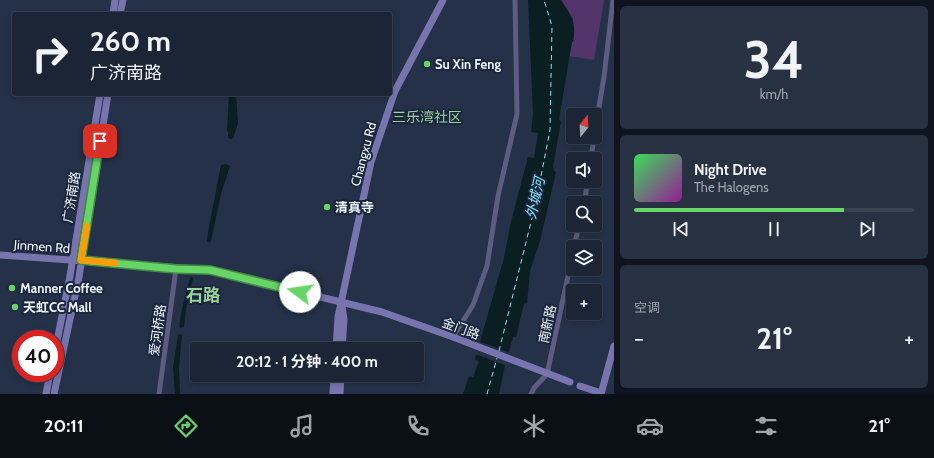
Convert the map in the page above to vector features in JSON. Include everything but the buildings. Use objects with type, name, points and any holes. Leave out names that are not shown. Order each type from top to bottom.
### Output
[{"type":"street","points":[[113,12],[115,0]]},
{"type":"street","points":[[120,12],[123,0]]},
{"type":"street","name":"Changxu Rd","points":[[342,342],[344,319],[342,302],[347,270],[371,162],[395,91],[443,0]]},
{"type":"street","points":[[453,338],[473,305],[487,266],[498,196],[517,114],[515,0]]},
{"type":"street","points":[[599,108],[613,0]]},
{"type":"street","name":"广济南路","points":[[59,330],[73,260],[100,96]]},
{"type":"street","name":"广济南路","points":[[54,394],[81,260],[108,96]]},
{"type":"street","name":"Jinmen Rd","points":[[0,255],[216,271],[342,302]]},
{"type":"street","name":"爱河桥路","points":[[159,394],[176,269]]},
{"type":"street","name":"南新路","points":[[544,373],[567,276]]},
{"type":"street","points":[[336,342],[338,317],[342,302]]},
{"type":"street","name":"金门路","points":[[342,302],[382,312],[461,340],[570,382]]},
{"type":"street","points":[[580,386],[601,393],[614,346]]},
{"type":"street","points":[[531,394],[544,373]]},
{"type":"street","points":[[46,394],[48,382]]},
{"type":"street","points":[[333,394],[334,382]]},
{"type":"street","points":[[340,394],[341,382]]},
{"type":"shaded area","points":[[561,0],[604,0],[594,60],[569,56],[572,42],[573,18]]},
{"type":"water","name":"外城河","points":[[528,0],[561,0],[574,24],[573,42],[559,119],[561,122],[553,166],[554,171],[556,172],[540,241],[530,271],[527,303],[524,304],[516,337],[513,337],[499,394],[463,394],[469,376],[473,377],[479,361],[475,359],[504,258],[511,222],[528,157],[534,158],[538,133],[531,132],[533,114]]},
{"type":"water","points":[[229,96],[236,96],[238,123],[235,133],[231,134],[227,131]]},
{"type":"water","points":[[226,164],[230,166],[221,194],[211,241],[209,243],[207,241],[208,232],[221,165]]},
{"type":"water","points":[[191,277],[193,278],[186,308],[184,327],[181,328],[179,327],[182,309]]},
{"type":"water","points":[[178,335],[182,335],[179,368],[180,394],[175,394],[173,367]]},
{"type":"pier","points":[[478,341],[511,353],[507,366],[475,354]]},
{"type":"waterway","points":[[231,136],[232,126]]},
{"type":"ferry route","points":[[499,351],[536,202],[550,130],[552,26],[544,0]]},
{"type":"ferry route","points":[[487,394],[497,358]]},
{"type":"slow traffic","points":[[87,226],[81,260],[115,263]]},
{"type":"place","name":"Su Xin Feng","points":[[427,64]]},
{"type":"place","name":"清真寺","points":[[327,207]]},
{"type":"place","name":"Manner Coffee","points":[[12,288]]},
{"type":"place","name":"天虹CC Mall","points":[[15,307]]},
{"type":"district","name":"三乐湾社区","points":[[427,117]]},
{"type":"district","name":"石路","points":[[203,295]]},
{"type":"route","points":[[100,141],[81,260],[176,269],[210,270],[300,292]]}]
